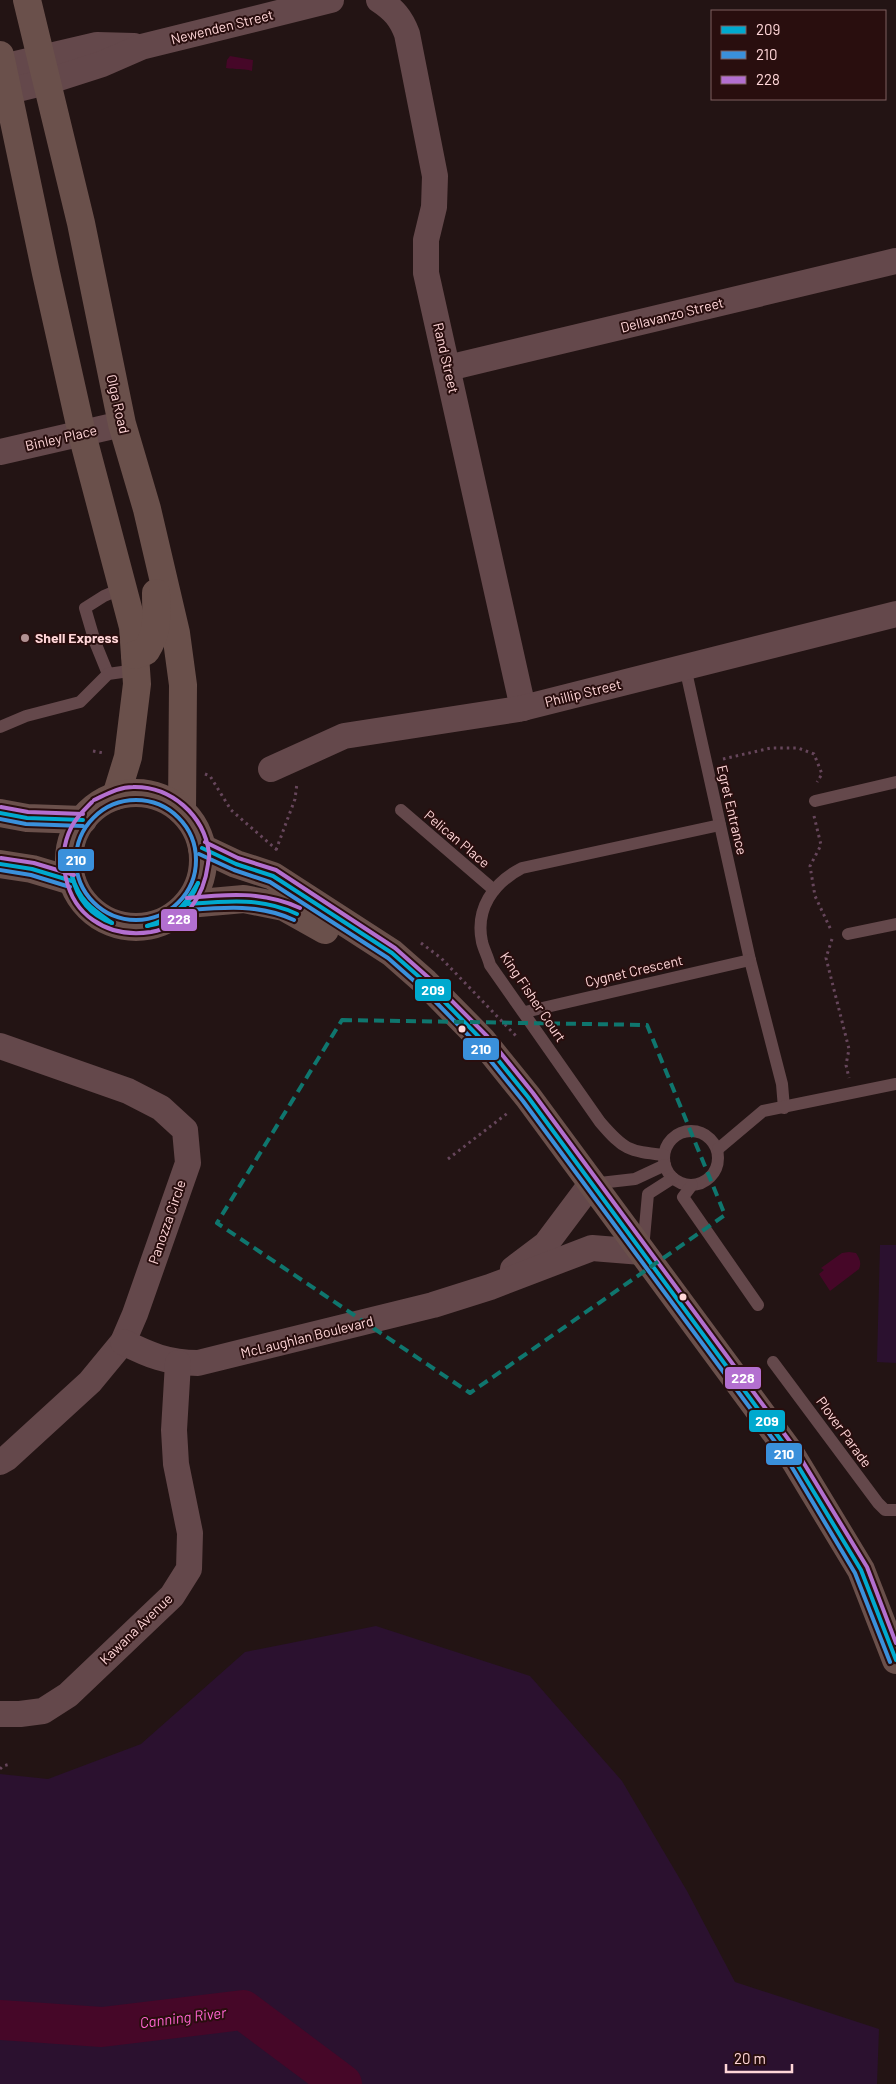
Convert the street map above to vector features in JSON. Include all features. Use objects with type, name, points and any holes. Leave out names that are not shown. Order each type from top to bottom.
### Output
[{"type":"main road","name":"Olga Road","points":[[27,0],[81,223],[122,424],[147,509],[176,633],[182,685],[182,811]]},
{"type":"main road","points":[[4,71],[44,265],[82,434],[133,627],[137,684],[128,758],[116,796]]},
{"type":"main road","points":[[135,662],[152,642],[157,627],[156,582],[147,509]]},
{"type":"main road","points":[[133,793],[151,795],[167,800],[182,811],[198,834],[202,848],[203,868],[198,887],[188,904],[172,917],[154,925],[134,928],[113,924],[95,914],[82,900],[72,881],[69,860],[72,839],[83,820],[98,806],[116,796],[133,793]]},
{"type":"main road","points":[[0,813],[27,818],[83,820]]},
{"type":"main road","points":[[0,842],[6,850],[32,869]]},
{"type":"main road","points":[[202,848],[236,864],[274,876],[392,953],[425,982],[482,1040],[528,1097],[789,1451],[823,1504],[861,1570],[896,1660]]},
{"type":"main road","points":[[0,864],[32,869],[72,881]]},
{"type":"main road","points":[[188,904],[244,899],[284,907],[339,938],[392,953]]},
{"type":"street","name":"Newenden Street","points":[[4,71],[43,70],[97,45],[141,47],[331,0]]},
{"type":"street","name":"Rand Street","points":[[392,3],[408,34],[435,176],[434,207],[426,240],[426,273],[523,708]]},
{"type":"street","name":"Dellavanzo Street","points":[[448,368],[896,261]]},
{"type":"street","name":"Binley Place","points":[[0,452],[122,424]]},
{"type":"street","name":"Phillip Street","points":[[272,770],[344,736],[523,708],[896,614]]},
{"type":"street","name":"Panozza Circle","points":[[0,1462],[7,1458],[90,1382],[123,1342],[136,1314],[188,1163],[185,1130],[161,1108],[128,1091],[1,1049]]},
{"type":"street","name":"McLaughlan Boulevard","points":[[490,1287],[546,1244],[591,1184]]},
{"type":"street","name":"McLaughlan Boulevard","points":[[123,1342],[163,1360],[178,1363],[198,1363],[433,1305],[490,1287],[592,1248],[642,1252]]},
{"type":"street","name":"Kawana Avenue","points":[[0,1714],[43,1711],[68,1695],[172,1596],[189,1569],[190,1533],[176,1464],[174,1430],[178,1363]]},
{"type":"lane","points":[[108,674],[95,642],[85,608],[104,596],[122,588]]},
{"type":"lane","points":[[0,727],[26,716],[80,702],[108,674],[135,662]]},
{"type":"lane","name":"Egret Entrance","points":[[685,667],[750,960],[782,1084],[784,1108]]},
{"type":"lane","points":[[814,799],[896,782]]},
{"type":"lane","name":"Pelican Place","points":[[400,810],[494,890]]},
{"type":"lane","name":"King Fisher Court","points":[[665,1160],[637,1152],[618,1143],[600,1122],[525,1012],[490,965],[482,942],[482,916],[494,890],[506,876],[522,868],[720,825]]},
{"type":"lane","points":[[848,934],[896,924]]},
{"type":"lane","name":"Cygnet Crescent","points":[[525,1012],[750,960]]},
{"type":"lane","points":[[718,1149],[763,1112],[896,1084]]},
{"type":"lane","points":[[689,1131],[698,1131],[706,1135],[718,1149],[719,1158],[714,1174],[708,1180],[692,1185],[679,1182],[673,1178],[665,1160],[667,1146],[672,1138],[680,1133],[689,1131]]},
{"type":"lane","points":[[591,1184],[635,1179],[665,1160]]},
{"type":"lane","points":[[642,1252],[648,1194],[673,1178]]},
{"type":"lane","points":[[692,1185],[684,1197],[758,1305]]},
{"type":"lane","name":"Plover Parade","points":[[773,1362],[878,1503],[885,1510],[896,1510]]},
{"type":"path","points":[[706,762],[771,748],[798,748],[814,754],[822,774],[814,799],[820,845],[810,866],[815,896],[833,934],[826,958],[849,1049],[846,1065],[852,1094]]},
{"type":"path","points":[[276,850],[295,799],[301,756]]},
{"type":"path","points":[[448,1160],[528,1097]]},
{"type":"path","points":[[0,1769],[10,1764]]},
{"type":"highlighted area","points":[[342,1020],[647,1025],[725,1215],[470,1393],[217,1223]]},
{"type":"shaded area","points":[[230,56],[253,60],[252,71],[226,68],[227,60]]},
{"type":"shaded area","points":[[880,1245],[896,1245],[896,1363],[877,1362]]},
{"type":"shaded area","points":[[842,1253],[856,1253],[859,1258],[860,1267],[830,1291],[819,1274],[824,1270],[821,1268]]},
{"type":"shaded area","points":[[376,1626],[530,1676],[622,1781],[687,1891],[735,1982],[879,2029],[877,2084],[0,2084],[0,1774],[48,1779],[141,1744],[245,1652]]},
{"type":"waterway","name":"Canning River","points":[[0,2020],[102,2027],[243,2010],[342,2084]]},
{"type":"transit line","name":"228","points":[[92,802],[73,824],[66,840],[64,852],[66,878],[76,902],[83,912],[93,920],[121,932],[151,932],[163,929],[174,923],[191,908],[206,876],[209,854],[206,839],[193,815],[172,797],[147,788],[123,788],[94,800]]},
{"type":"transit line","name":"210","points":[[136,800],[148,801],[159,805],[169,810],[178,818],[186,827],[191,837],[195,848],[196,860],[195,872],[191,883],[186,893],[178,902],[169,910],[159,915],[148,919],[136,920],[124,919],[113,915],[103,910],[94,902],[86,893],[81,883],[77,872],[76,860],[77,848],[81,837],[86,827],[94,818],[103,810],[113,805],[124,801],[136,800]]},
{"type":"transit line","name":"228","points":[[1,807],[28,812],[83,814]]},
{"type":"transit line","name":"209","points":[[0,813],[27,818],[83,820]]},
{"type":"transit line","name":"210","points":[[0,819],[26,824],[83,826]]},
{"type":"transit line","name":"228","points":[[205,842],[238,858],[276,870],[395,948],[429,978],[487,1036],[533,1093],[794,1447],[867,1567],[896,1643]]},
{"type":"transit line","name":"209","points":[[202,848],[236,864],[273,876],[392,953],[425,982],[482,1040],[528,1097],[789,1451],[861,1570],[896,1660]]},
{"type":"transit line","name":"210","points":[[199,854],[234,870],[270,882],[388,958],[421,987],[477,1044],[523,1101],[784,1454],[855,1573],[890,1662]]},
{"type":"transit line","name":"228","points":[[1,858],[34,863],[74,875]]},
{"type":"transit line","name":"209","points":[[0,864],[32,869],[72,881]]},
{"type":"transit line","name":"210","points":[[0,870],[31,875],[70,887]]},
{"type":"transit line","name":"209","points":[[72,876],[75,885],[87,903],[112,923]]},
{"type":"transit line","name":"209","points":[[72,876],[77,891],[86,905],[104,920],[112,923]]},
{"type":"transit line","name":"209","points":[[147,926],[165,919],[183,905],[198,883]]},
{"type":"transit line","name":"209","points":[[147,926],[164,921],[178,912],[190,899],[198,883]]},
{"type":"transit line","name":"228","points":[[187,898],[216,895],[259,896],[300,908]]},
{"type":"transit line","name":"209","points":[[188,904],[243,901],[270,905],[297,914]]},
{"type":"transit line","name":"210","points":[[189,910],[255,909],[268,911],[294,920]]},
{"type":"place","name":"Shell Express","points":[[25,638]]}]
